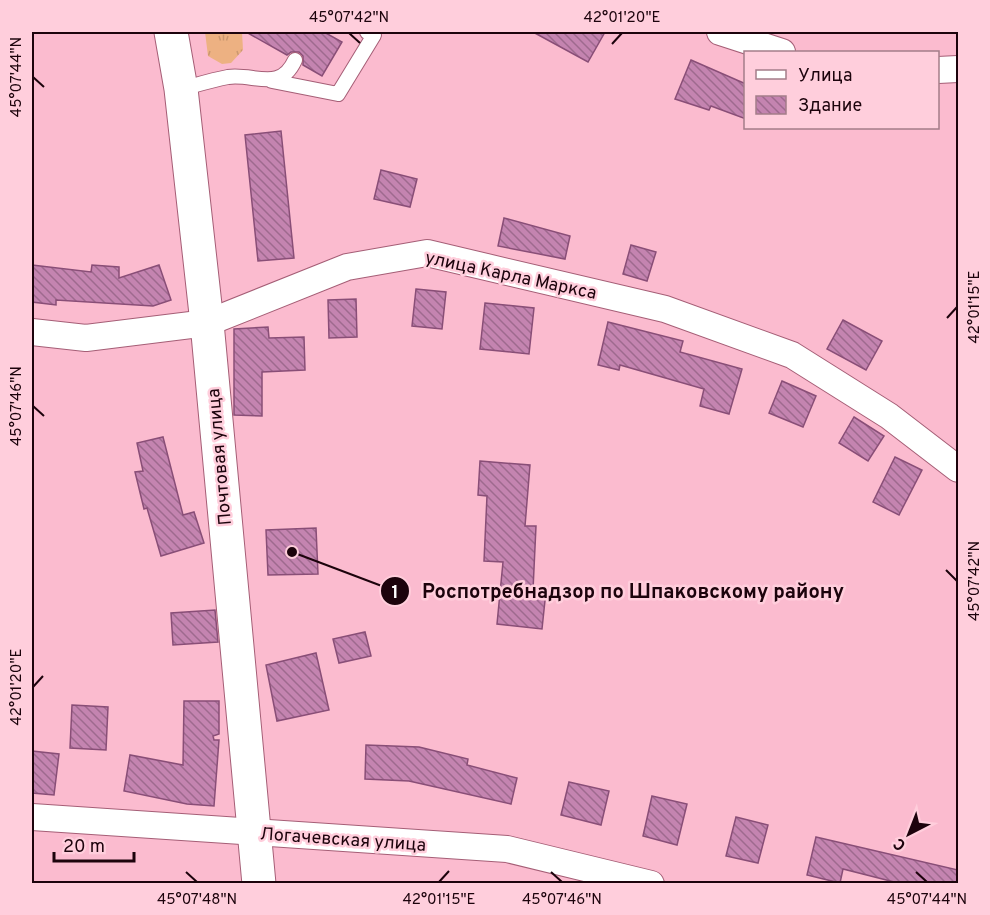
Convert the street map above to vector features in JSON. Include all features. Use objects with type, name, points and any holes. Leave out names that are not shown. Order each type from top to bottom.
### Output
[{"type":"main road","name":"Почтовая улица","points":[[171,32],[181,89],[207,323],[259,884]]},
{"type":"street","points":[[720,32],[779,51]]},
{"type":"street","points":[[939,70],[958,69]]},
{"type":"street","name":"улица Карла Маркса","points":[[32,332],[86,338],[207,323],[347,267],[427,254],[664,309],[792,355],[889,416],[958,469]]},
{"type":"street","name":"Логачевская улица","points":[[32,817],[254,834],[507,849],[651,884]]},
{"type":"lane","points":[[181,89],[230,77],[272,81],[338,94],[374,35],[367,32]]},
{"type":"lane","points":[[272,81],[291,69],[296,60]]},
{"type":"green space","points":[[205,32],[242,32],[243,50],[231,63],[222,64],[208,56]]},
{"type":"building","points":[[246,32],[324,32],[342,42],[322,76],[303,65],[303,56],[299,52],[291,52],[287,55]]},
{"type":"building","points":[[533,32],[605,32],[588,62]]},
{"type":"building","points":[[691,60],[744,83],[744,118],[711,106],[709,110],[675,99]]},
{"type":"building","points":[[281,131],[294,258],[258,261],[245,135]]},
{"type":"building","points":[[381,170],[417,179],[410,207],[374,199]]},
{"type":"building","points":[[504,218],[570,236],[565,259],[498,246]]},
{"type":"building","points":[[631,245],[656,252],[647,281],[623,274]]},
{"type":"building","points":[[32,265],[91,272],[92,265],[119,267],[119,278],[159,265],[171,300],[153,306],[56,300],[56,305],[32,302]]},
{"type":"building","points":[[416,289],[446,292],[442,329],[412,326]]},
{"type":"building","points":[[356,299],[357,337],[329,338],[328,300]]},
{"type":"building","points":[[485,303],[534,308],[529,354],[480,349]]},
{"type":"building","points":[[843,320],[882,341],[866,370],[827,349]]},
{"type":"building","points":[[608,322],[683,341],[680,352],[742,369],[729,414],[700,406],[704,389],[620,365],[619,370],[598,365]]},
{"type":"building","points":[[268,327],[269,338],[304,337],[305,370],[262,372],[262,416],[234,415],[234,329]]},
{"type":"building","points":[[782,381],[816,396],[803,427],[769,413]]},
{"type":"building","points":[[854,417],[884,436],[868,461],[839,443]]},
{"type":"building","points":[[163,437],[183,515],[194,512],[204,543],[161,556],[147,508],[144,509],[135,472],[143,471],[137,443]]},
{"type":"building","points":[[895,457],[922,470],[899,515],[873,502]]},
{"type":"building","points":[[480,461],[530,465],[525,526],[536,526],[533,590],[546,591],[542,629],[497,624],[503,562],[484,561],[487,496],[478,495]]},
{"type":"building","points":[[316,528],[318,574],[268,575],[266,530]]},
{"type":"building","points":[[215,610],[218,642],[173,645],[171,613]]},
{"type":"building","points":[[365,632],[371,656],[339,663],[333,639]]},
{"type":"building","points":[[316,653],[329,710],[277,721],[266,665]]},
{"type":"building","points":[[184,701],[219,701],[219,734],[213,736],[214,740],[219,740],[214,806],[187,804],[124,791],[130,755],[183,765]]},
{"type":"building","points":[[72,705],[108,707],[106,750],[70,748]]},
{"type":"building","points":[[366,745],[419,747],[468,759],[467,765],[517,778],[511,804],[409,781],[365,779]]},
{"type":"building","points":[[32,751],[59,754],[54,795],[32,793]]},
{"type":"building","points":[[569,782],[609,791],[601,825],[561,815]]},
{"type":"building","points":[[652,796],[687,804],[677,845],[643,836]]},
{"type":"building","points":[[736,817],[768,825],[758,863],[726,856]]},
{"type":"building","points":[[816,837],[958,870],[958,884],[902,884],[843,869],[840,883],[807,875]]},
{"type":"place","name":"Роспотребнадзор по Шпаковскому району","points":[[292,552]]}]
